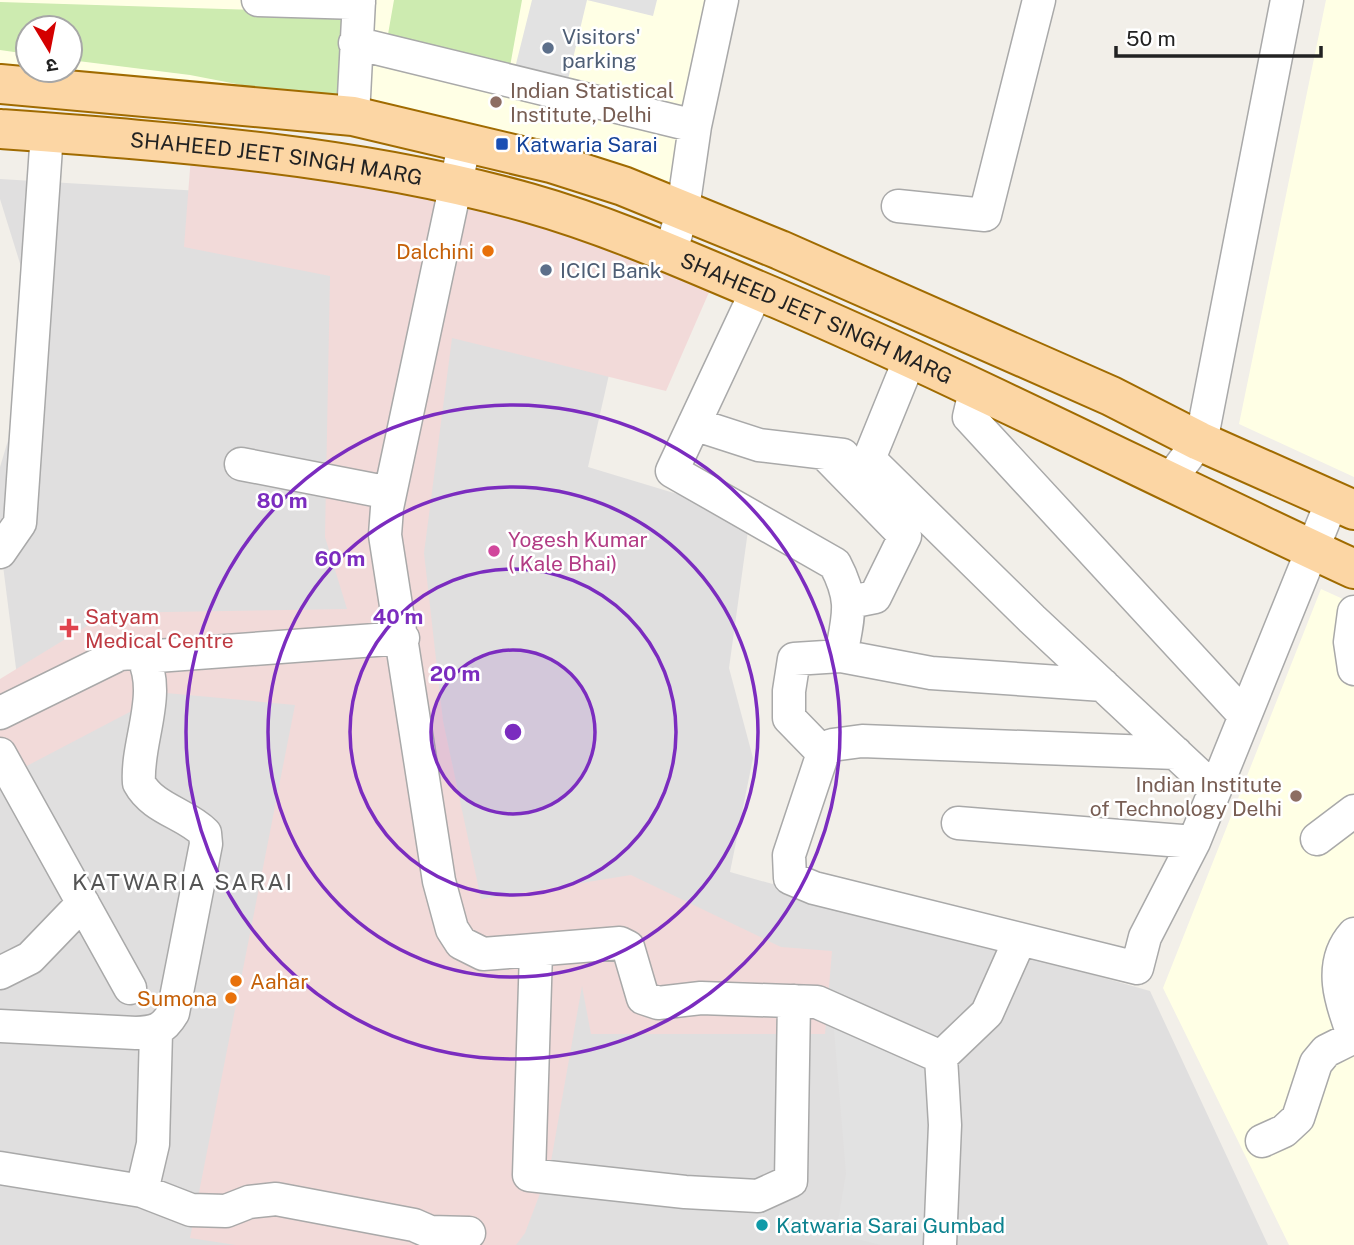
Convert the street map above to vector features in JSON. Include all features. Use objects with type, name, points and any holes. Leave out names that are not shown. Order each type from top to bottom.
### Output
[{"type":"main road","points":[[0,84],[353,116],[551,163],[683,209],[1111,396],[1199,441],[1343,506]]},
{"type":"main road","name":"SHAHEED JEET SINGH MARG","points":[[0,129],[349,164],[529,203],[670,255],[911,356],[1354,569]]},
{"type":"street","points":[[258,0],[359,1],[353,116]]},
{"type":"street","points":[[670,255],[683,209],[695,126],[722,0]]},
{"type":"street","points":[[898,206],[985,215],[1039,0]]},
{"type":"street","points":[[1170,480],[1199,441],[1204,427],[1287,0]]},
{"type":"street","points":[[355,43],[695,126]]},
{"type":"street","points":[[0,552],[20,523],[47,133]]},
{"type":"street","points":[[465,141],[390,492],[385,535],[403,638],[431,835],[452,929],[461,943],[483,954],[536,952],[620,943],[628,947],[643,998],[658,1003],[701,998],[817,1002],[941,1056]]},
{"type":"street","points":[[757,290],[672,471],[835,564],[850,602],[841,656]]},
{"type":"street","points":[[869,459],[877,432],[911,356]]},
{"type":"street","points":[[976,387],[969,417],[1244,715]]},
{"type":"street","points":[[694,424],[759,445],[869,459],[1214,789]]},
{"type":"street","points":[[825,454],[905,536],[875,597],[850,602]]},
{"type":"street","points":[[241,464],[390,492]]},
{"type":"street","points":[[1176,753],[862,741],[832,745],[823,753],[789,855],[790,878],[814,888],[1137,968],[1145,937],[1194,842],[1312,550],[1343,506]]},
{"type":"street","points":[[1354,612],[1350,642],[1354,669]]},
{"type":"street","points":[[0,713],[120,654],[132,653],[143,657],[403,638]]},
{"type":"street","points":[[823,753],[789,718],[789,691],[794,659],[841,656],[932,673],[1103,685]]},
{"type":"street","points":[[0,1026],[156,1032],[165,1027],[173,1013],[205,833],[195,822],[151,800],[139,783],[150,688],[149,669],[143,657]]},
{"type":"street","points":[[0,754],[131,988]]},
{"type":"street","points":[[1317,839],[1354,811]]},
{"type":"street","points":[[958,823],[1194,842]]},
{"type":"street","points":[[0,973],[30,958],[83,903]]},
{"type":"street","points":[[1262,1141],[1284,1131],[1298,1118],[1316,1063],[1326,1051],[1354,1037],[1339,998],[1338,975],[1346,943],[1354,934]]},
{"type":"street","points":[[941,1056],[987,1013],[1020,939]]},
{"type":"street","points":[[536,952],[529,1175],[685,1192],[758,1196],[791,1181],[794,1001]]},
{"type":"street","points":[[142,1191],[153,1144],[156,1032]]},
{"type":"street","points":[[940,1245],[945,1125],[941,1056]]},
{"type":"street","points":[[0,1168],[142,1191],[191,1210],[226,1211],[249,1202],[276,1199],[414,1225],[430,1232],[470,1233]]},
{"type":"shaded area","name":"Indian Statistical Institute, Delhi","points":[[0,0],[720,0],[682,205],[84,77],[84,14],[14,14],[14,65],[0,63]]},
{"type":"shaded area","name":"Visitors' parking","points":[[532,0],[587,0],[565,92],[512,80]]},
{"type":"shaded area","points":[[587,0],[657,0],[653,16]]},
{"type":"shaded area","points":[[1326,0],[1354,0],[1354,477],[1239,424]]},
{"type":"shaded area","points":[[191,156],[470,200],[713,283],[666,391],[452,338],[424,553],[443,721],[481,899],[631,875],[781,947],[832,951],[825,1034],[591,1034],[582,986],[550,1167],[525,1233],[516,1245],[236,1245],[190,1238],[295,705],[166,693],[0,780],[0,679],[108,613],[347,609],[325,537],[330,276],[184,247]]},
{"type":"shaded area","name":"Katwaria Sarai","points":[[0,179],[217,192],[628,291],[588,467],[750,516],[729,668],[753,758],[730,872],[1150,991],[1268,1245],[0,1245],[0,693],[18,684],[0,542],[0,467],[41,331],[0,199]]},
{"type":"shaded area","name":"Indian Institute of Technology Delhi","points":[[1321,589],[1354,604],[1354,1245],[1289,1245],[1163,988]]},
{"type":"shaded area","points":[[834,1029],[933,1062],[930,1245],[881,1245],[836,1234],[846,1173]]},
{"type":"green space","points":[[394,0],[522,0],[509,72],[387,40]]},
{"type":"green space","points":[[0,2],[349,13],[349,106],[190,75],[84,62],[84,14],[14,14],[14,52],[0,50]]},
{"type":"place","name":"Visitors' parking","points":[[548,48]]},
{"type":"place","name":"Indian Statistical Institute, Delhi","points":[[496,102]]},
{"type":"place","name":"Katwaria Sarai","points":[[502,144]]},
{"type":"place","name":"Dalchini","points":[[488,251]]},
{"type":"place","name":"ICICI Bank","points":[[546,270]]},
{"type":"place","name":"Yogesh Kumar ( Kale Bhai)","points":[[494,551]]},
{"type":"place","name":"Satyam Medical Centre","points":[[69,628]]},
{"type":"place","name":"Indian Institute of Technology Delhi","points":[[1296,796]]},
{"type":"place","name":"Aahar","points":[[236,981]]},
{"type":"place","name":"Sumona","points":[[231,998]]},
{"type":"place","name":"Katwaria Sarai Gumbad","points":[[762,1225]]},
{"type":"district","name":"KATWARIA SARAI","points":[[183,881]]}]
